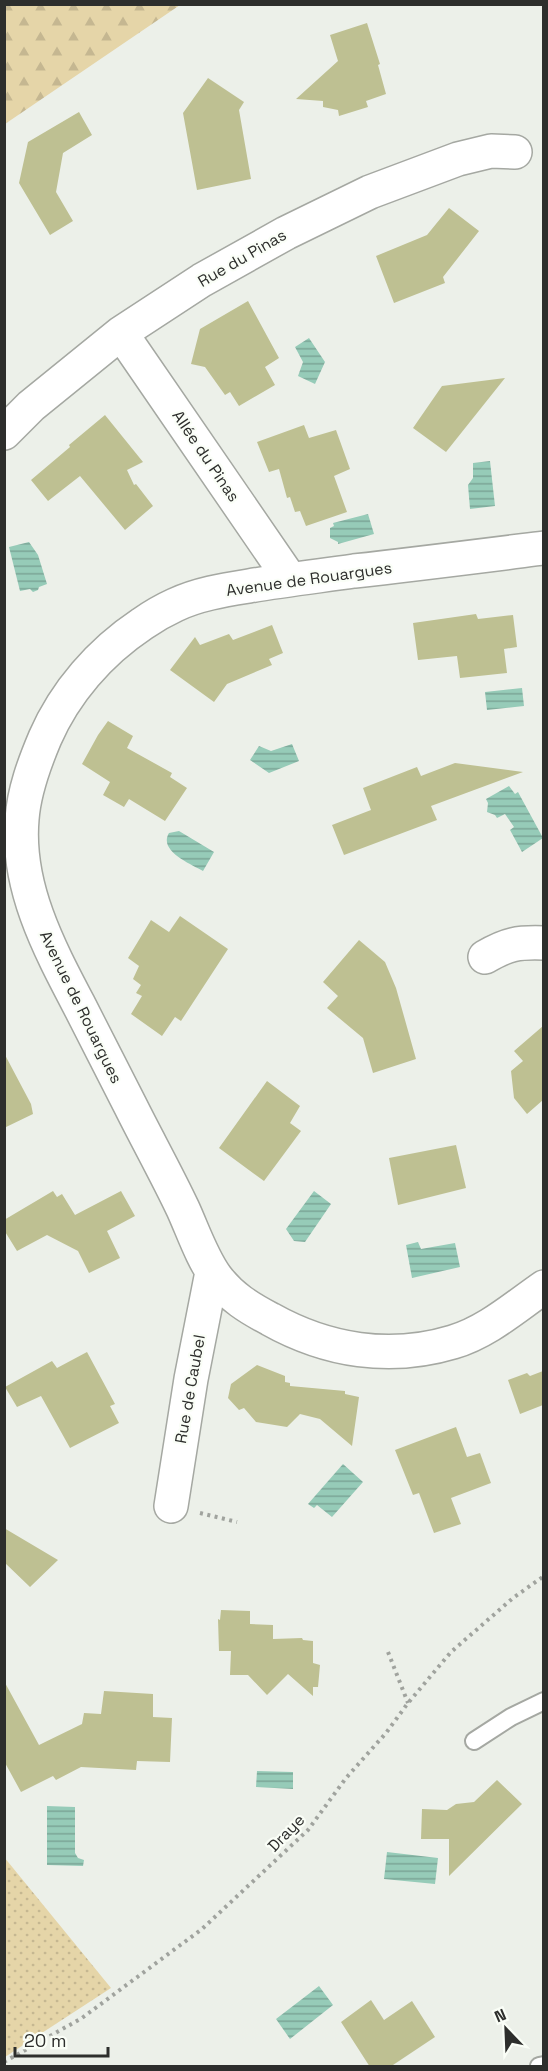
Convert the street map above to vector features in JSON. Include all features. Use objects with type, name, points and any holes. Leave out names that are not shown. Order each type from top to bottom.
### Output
[{"type":"street","name":"Rue du Pinas","points":[[4,433],[31,406],[121,333],[202,280],[286,233],[370,192],[458,159],[490,151],[515,152]]},
{"type":"street","name":"Allée du Pinas","points":[[121,333],[290,579]]},
{"type":"street","name":"Avenue de Rouargues","points":[[543,548],[290,579],[203,594],[175,605],[140,625],[108,651],[77,683],[52,722],[38,755],[27,789],[22,819],[25,873],[47,944],[181,1205],[212,1272],[226,1290],[243,1305],[280,1325],[320,1342],[352,1350],[383,1353],[416,1350],[453,1342],[475,1334],[543,1287]]},
{"type":"street","points":[[485,957],[503,947],[524,942],[543,943]]},
{"type":"street","name":"Rue de Caubel","points":[[171,1506],[191,1379],[212,1272]]},
{"type":"lane","points":[[474,1742],[511,1717],[543,1701]]},
{"type":"lane","points":[[539,2067],[543,2065]]},
{"type":"path","name":"Draye","points":[[4,2062],[81,2018],[202,1929],[308,1830],[346,1778],[386,1733],[408,1702],[451,1652],[543,1576]]},
{"type":"path","points":[[388,1652],[408,1702]]},
{"type":"green space","points":[[5,4],[180,4],[180,5],[5,124]]},
{"type":"green space","points":[[4,1857],[111,1988],[5,2057],[4,2057]]},
{"type":"shaded area","points":[[309,338],[325,362],[315,384],[298,376],[303,362],[295,347]]},
{"type":"shaded area","points":[[490,461],[495,506],[470,509],[468,485],[473,478],[473,463]]},
{"type":"shaded area","points":[[368,514],[374,534],[338,544],[330,538],[330,528],[334,526],[333,523]]},
{"type":"shaded area","points":[[29,542],[38,555],[47,584],[33,592],[30,589],[20,591],[9,547]]},
{"type":"shaded area","points":[[522,688],[524,706],[487,710],[485,692]]},
{"type":"shaded area","points":[[292,744],[299,761],[269,773],[250,760],[259,746],[271,751]]},
{"type":"shaded area","points":[[509,786],[515,794],[518,792],[543,838],[522,852],[510,830],[514,827],[505,814],[497,818],[487,812],[486,799]]},
{"type":"shaded area","points":[[179,831],[214,852],[203,871],[177,856],[168,846],[169,833]]},
{"type":"shaded area","points":[[314,1191],[331,1204],[305,1242],[294,1241],[286,1229]]},
{"type":"shaded area","points":[[418,1242],[421,1249],[455,1243],[460,1267],[412,1278],[406,1245]]},
{"type":"shaded area","points":[[343,1464],[363,1482],[332,1517],[317,1505],[314,1508],[308,1504]]},
{"type":"shaded area","points":[[257,1771],[293,1772],[293,1789],[256,1787]]},
{"type":"shaded area","points":[[47,1806],[75,1807],[75,1853],[78,1858],[84,1860],[83,1866],[47,1865]]},
{"type":"shaded area","points":[[387,1852],[438,1858],[435,1884],[384,1879]]},
{"type":"shaded area","points":[[319,1986],[333,2005],[290,2039],[276,2019]]},
{"type":"building","points":[[367,23],[380,64],[378,65],[386,94],[366,101],[368,107],[339,116],[338,110],[323,107],[323,101],[296,99],[338,61],[330,35]]},
{"type":"building","points":[[208,78],[244,102],[239,110],[251,179],[197,190],[183,113]]},
{"type":"building","points":[[79,112],[92,135],[63,153],[56,192],[73,221],[50,235],[19,183],[28,142]]},
{"type":"building","points":[[449,208],[479,231],[443,277],[445,283],[394,303],[376,256],[427,235]]},
{"type":"building","points":[[248,301],[279,358],[265,367],[275,385],[239,406],[230,392],[225,395],[205,367],[191,364],[200,329]]},
{"type":"building","points":[[505,378],[446,452],[413,428],[442,386]]},
{"type":"building","points":[[105,415],[143,462],[127,470],[134,485],[136,484],[153,506],[125,530],[80,476],[48,501],[31,480]]},
{"type":"building","points":[[304,425],[309,438],[336,430],[350,469],[334,476],[347,512],[306,526],[300,511],[295,512],[290,497],[287,498],[279,469],[269,472],[257,442]]},
{"type":"building","points":[[476,614],[478,619],[513,615],[517,647],[504,649],[507,673],[460,678],[457,656],[418,660],[413,623]]},
{"type":"building","points":[[272,625],[283,653],[269,659],[272,665],[227,684],[214,702],[170,670],[195,637],[200,645],[229,634],[233,640]]},
{"type":"building","points":[[108,721],[133,736],[127,748],[172,773],[170,777],[187,788],[165,821],[129,799],[124,807],[103,795],[110,782],[82,764]]},
{"type":"building","points":[[455,763],[523,772],[431,806],[437,820],[344,855],[332,825],[371,810],[363,788],[417,767],[421,776]]},
{"type":"building","points":[[180,916],[228,949],[181,1021],[175,1017],[162,1036],[131,1014],[142,996],[136,993],[141,985],[133,979],[139,966],[128,958],[151,920],[169,932]]},
{"type":"building","points":[[359,940],[385,962],[396,988],[416,1059],[373,1073],[363,1038],[327,1008],[338,996],[323,982]]},
{"type":"building","points":[[543,1026],[543,1100],[527,1114],[514,1098],[511,1071],[523,1061],[514,1051]]},
{"type":"building","points":[[4,1053],[31,1104],[33,1114],[4,1128]]},
{"type":"building","points":[[267,1081],[300,1106],[290,1123],[301,1131],[264,1181],[219,1148]]},
{"type":"building","points":[[456,1145],[466,1188],[398,1205],[389,1158]]},
{"type":"building","points":[[53,1191],[57,1197],[62,1194],[75,1215],[121,1191],[135,1216],[107,1231],[120,1258],[89,1273],[78,1251],[47,1235],[17,1251],[4,1230],[4,1220]]},
{"type":"building","points":[[87,1352],[115,1404],[110,1406],[119,1423],[70,1448],[41,1396],[17,1407],[5,1387],[52,1361],[57,1368]]},
{"type":"building","points":[[257,1365],[285,1376],[285,1382],[290,1383],[290,1386],[345,1391],[345,1394],[359,1397],[352,1446],[320,1419],[300,1414],[287,1427],[256,1422],[244,1408],[239,1410],[228,1398],[231,1384]]},
{"type":"building","points":[[543,1371],[543,1405],[520,1414],[508,1380],[527,1373],[530,1376]]},
{"type":"building","points":[[456,1427],[467,1457],[480,1453],[491,1483],[451,1498],[461,1524],[434,1533],[419,1493],[413,1495],[395,1450]]},
{"type":"building","points":[[4,1528],[58,1560],[30,1587],[4,1562]]},
{"type":"building","points":[[221,1610],[250,1611],[250,1624],[273,1625],[273,1639],[302,1638],[313,1641],[313,1663],[320,1665],[318,1687],[313,1687],[313,1696],[288,1674],[267,1695],[248,1675],[230,1675],[231,1651],[219,1651],[218,1619],[220,1620]]},
{"type":"building","points":[[4,1681],[39,1745],[82,1724],[84,1713],[101,1714],[104,1691],[153,1694],[153,1717],[172,1718],[170,1762],[137,1761],[136,1770],[81,1767],[56,1780],[53,1776],[21,1792],[4,1761]]},
{"type":"building","points":[[497,1780],[522,1804],[449,1876],[449,1839],[421,1839],[422,1809],[447,1810],[456,1804],[474,1802]]},
{"type":"building","points":[[371,2000],[384,2020],[412,2001],[435,2037],[390,2067],[370,2067],[341,2022]]}]
